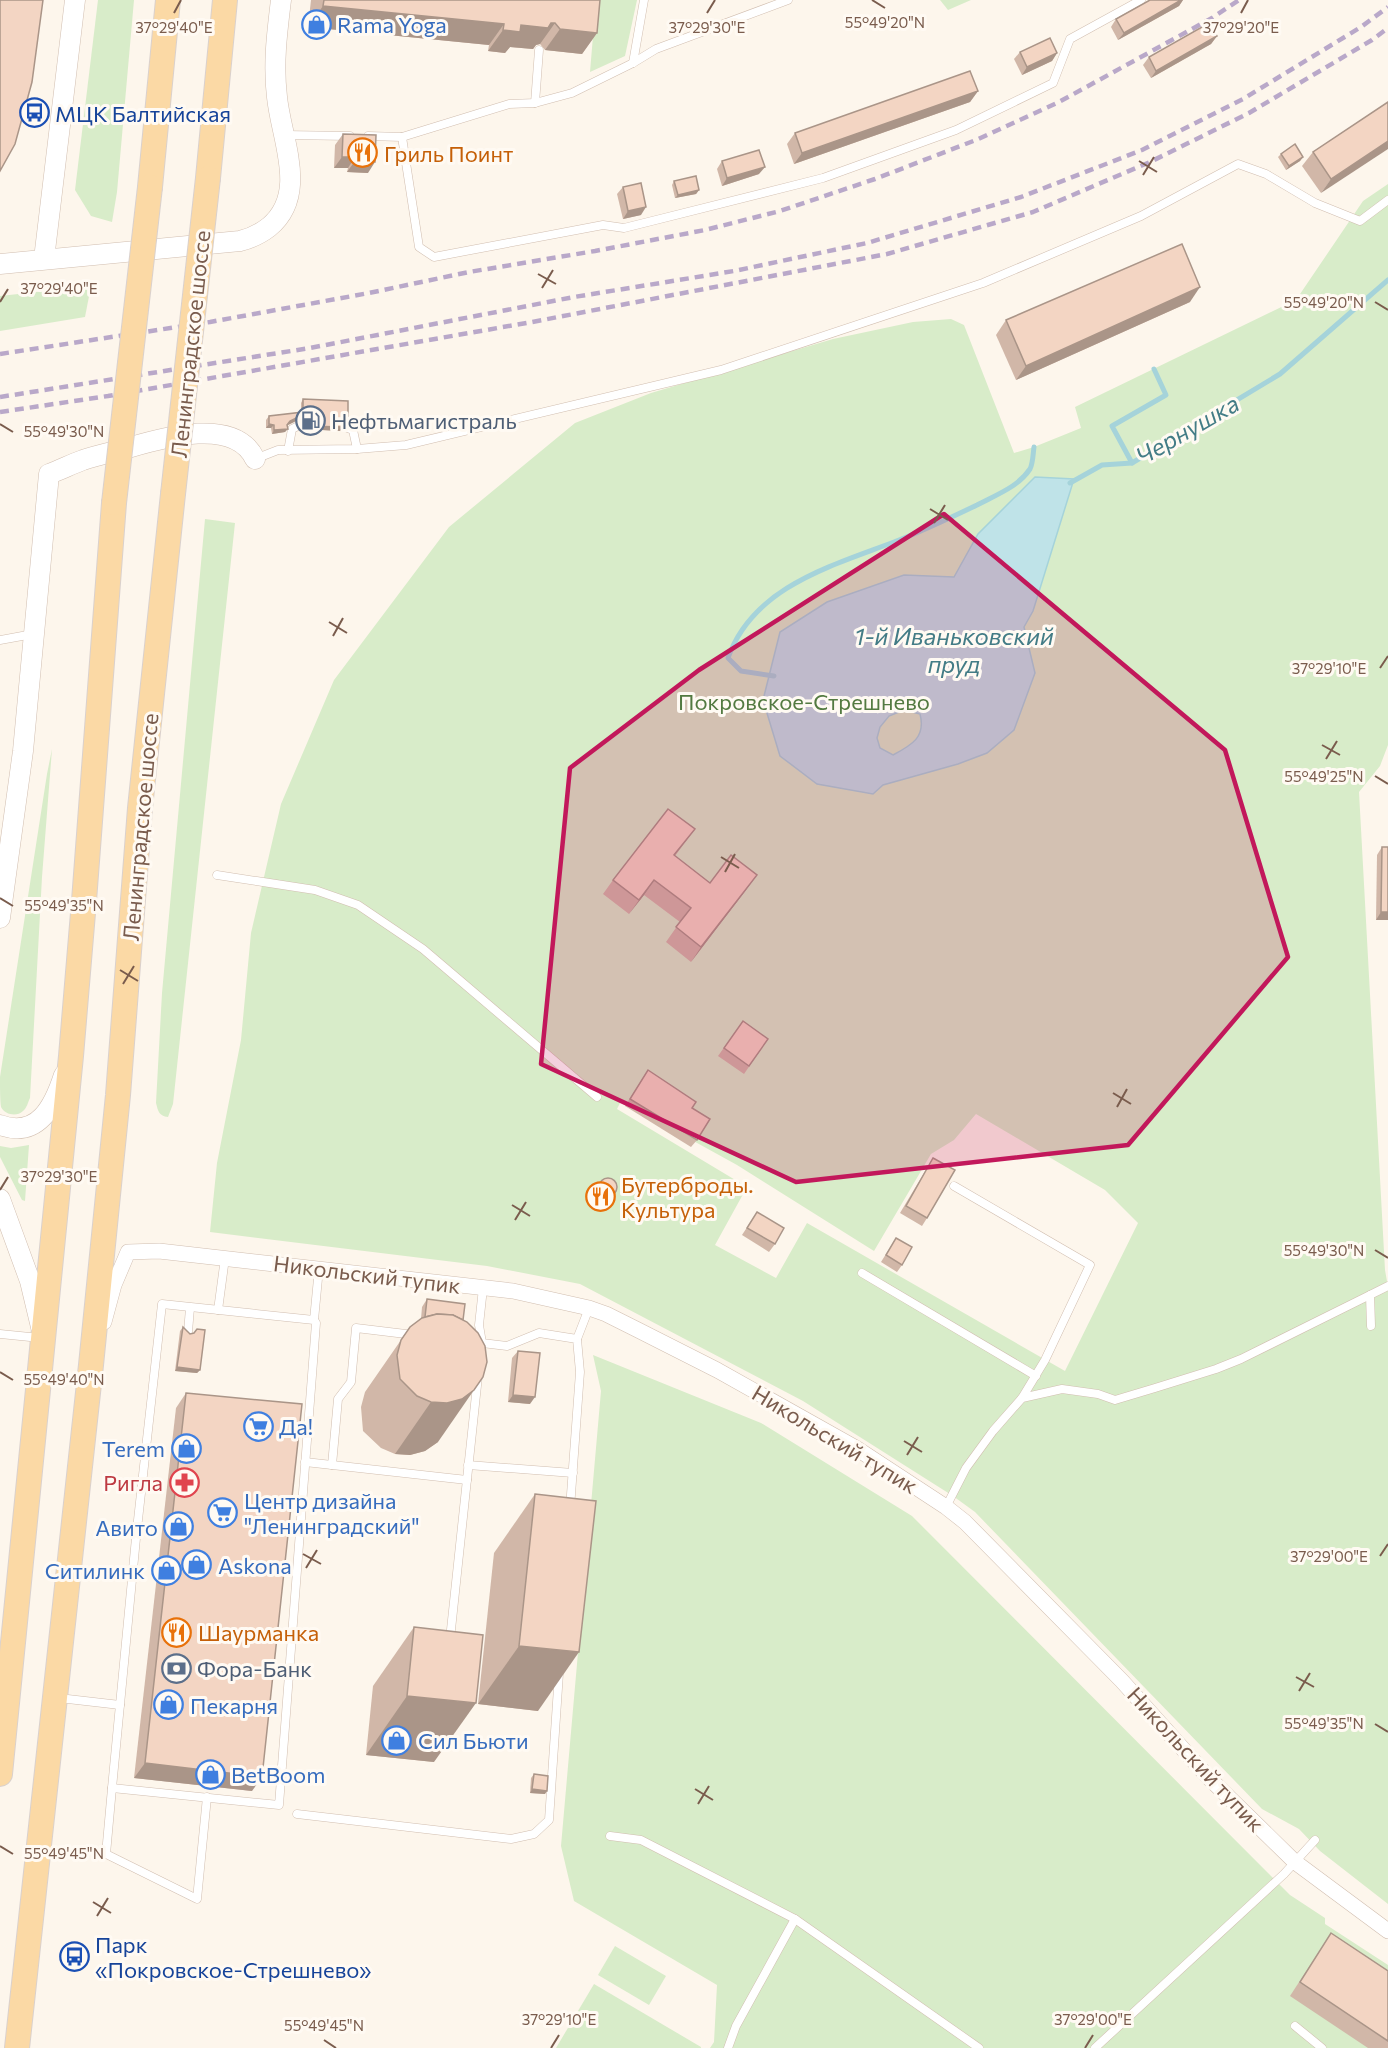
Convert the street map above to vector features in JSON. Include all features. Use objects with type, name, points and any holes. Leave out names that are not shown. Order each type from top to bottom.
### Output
[{"type":"main road","points":[[0,1774],[71,1056],[114,503],[150,187],[168,0]]},
{"type":"main road","name":"Ленинградское шоссе","points":[[17,2048],[91,1365],[118,1095],[140,808],[225,0]]},
{"type":"street","points":[[44,258],[75,0]]},
{"type":"street","points":[[0,264],[253,238],[276,221],[289,198],[291,183],[277,97],[274,53],[281,0]]},
{"type":"street","points":[[0,918],[23,751],[49,474],[83,460],[169,436],[199,433],[220,435],[237,441],[252,451],[255,459]]},
{"type":"street","points":[[0,1125],[22,1128],[34,1124],[44,1116],[58,1092],[71,1056]]},
{"type":"street","points":[[0,1198],[30,1281],[44,1339]]},
{"type":"street","name":"Никольский тупик","points":[[91,1365],[114,1285],[128,1252],[159,1251],[513,1291],[606,1314],[727,1376],[856,1448],[946,1507],[965,1522],[1122,1681],[1209,1778],[1295,1862],[1388,1931]]},
{"type":"lane","points":[[633,63],[644,0]]},
{"type":"lane","points":[[286,145],[402,137],[509,104],[535,103],[572,93],[656,49],[788,0]]},
{"type":"lane","points":[[402,137],[419,247],[434,257],[603,225],[624,228],[823,177],[956,130],[1053,83],[1070,39],[1141,0]]},
{"type":"lane","points":[[535,103],[539,50]]},
{"type":"lane","points":[[255,459],[278,450],[357,449],[406,445],[721,370],[983,283],[1141,216],[1238,164],[1266,174],[1315,203],[1360,221],[1388,200]]},
{"type":"lane","points":[[288,451],[292,429],[300,425]]},
{"type":"lane","points":[[345,427],[353,430],[357,449]]},
{"type":"lane","points":[[0,640],[35,634]]},
{"type":"lane","points":[[217,875],[315,890],[358,905],[423,949],[597,1097]]},
{"type":"lane","points":[[946,1507],[966,1468],[993,1431],[1022,1398],[1036,1376],[1090,1265],[954,1186]]},
{"type":"lane","points":[[218,1310],[225,1258]]},
{"type":"lane","points":[[112,1788],[279,1805],[319,1268]]},
{"type":"lane","points":[[862,1273],[1036,1376]]},
{"type":"lane","points":[[1022,1398],[1062,1389],[1098,1394],[1115,1400],[1155,1388],[1241,1359],[1388,1286]]},
{"type":"lane","points":[[481,1347],[479,1325],[483,1288]]},
{"type":"lane","points":[[1370,1295],[1371,1326]]},
{"type":"lane","points":[[207,1797],[197,1899],[106,1854],[162,1304],[314,1320]]},
{"type":"lane","points":[[188,1332],[190,1308]]},
{"type":"lane","points":[[569,1521],[580,1371],[577,1339],[589,1308]]},
{"type":"lane","points":[[332,1465],[338,1400],[351,1382],[356,1328],[425,1336]]},
{"type":"lane","points":[[470,1341],[481,1347],[507,1346],[538,1333],[577,1339]]},
{"type":"lane","points":[[0,1334],[44,1339]]},
{"type":"lane","points":[[449,1645],[478,1372]]},
{"type":"lane","points":[[305,1462],[467,1479]]},
{"type":"lane","points":[[468,1465],[573,1473]]},
{"type":"lane","points":[[297,1814],[511,1839],[534,1834],[549,1820],[560,1665]]},
{"type":"lane","points":[[54,1698],[120,1705]]},
{"type":"lane","points":[[609,1836],[640,1840],[795,1919],[979,2048]]},
{"type":"lane","points":[[1095,2048],[1295,1862],[1315,1840]]},
{"type":"lane","points":[[728,2048],[736,2026],[795,1919]]},
{"type":"lane","points":[[1294,2026],[1322,2048]]},
{"type":"highlighted area","points":[[944,514],[1225,750],[1288,957],[1128,1145],[796,1182],[541,1064],[570,768],[699,670]]},
{"type":"green space","points":[[98,0],[134,0],[117,192],[112,222],[91,216],[75,190]]},
{"type":"green space","points":[[596,0],[637,0],[625,56],[590,72]]},
{"type":"green space","points":[[940,0],[971,0],[948,10]]},
{"type":"green space","name":"Покровское-Стрешнево","points":[[1388,184],[1388,745],[1380,766],[1359,792],[1385,1270],[1388,1287],[1388,1904],[1320,1851],[1299,1829],[1262,1809],[975,1512],[803,1401],[580,1284],[487,1266],[210,1232],[217,1163],[241,1040],[251,933],[281,804],[334,680],[449,527],[575,423],[651,393],[833,339],[913,322],[951,319],[964,325],[1014,453],[1034,447],[1081,428],[1075,407],[1296,300],[1363,201]],"holes":[[[621,1101],[737,1165],[874,1251],[931,1154],[954,1140],[976,1114],[1105,1190],[1138,1223],[1065,1371],[807,1223],[776,1278],[715,1245],[747,1187],[617,1109]]]},
{"type":"green space","points":[[91,286],[85,317],[0,331],[0,296]]},
{"type":"green space","points":[[205,519],[235,523],[173,1104],[168,1117],[159,1113],[156,1103],[162,993]]},
{"type":"green space","points":[[52,749],[42,877],[30,1098],[23,1111],[11,1114],[5,1112],[1,1107],[0,1077]]},
{"type":"green space","points":[[29,1145],[25,1201],[22,1200],[0,1157],[0,1146],[11,1148]]},
{"type":"green space","points":[[593,1355],[761,1423],[912,1516],[1290,1895],[1325,1918],[1325,1924],[1388,1965],[1388,2048],[710,2048],[714,2042],[717,1985],[574,1901],[561,1846],[601,1391]]},
{"type":"green space","points":[[615,1946],[666,1976],[649,2005],[598,1975]]},
{"type":"green space","points":[[594,1984],[701,2047],[701,2048],[556,2048]]},
{"type":"water","name":"1-й Иваньковский пруд","points":[[1035,477],[1074,479],[1033,611],[1024,627],[1035,673],[1014,730],[987,753],[958,764],[883,785],[873,794],[817,784],[780,756],[763,700],[780,632],[827,602],[904,575],[954,577],[978,534]],"holes":[[[904,710],[920,714],[921,729],[911,744],[893,755],[880,748],[877,738],[880,727],[889,716]]]},
{"type":"building","points":[[0,0],[43,0],[32,82],[15,144],[0,171]]},
{"type":"building","points":[[324,0],[600,0],[597,33],[560,29],[555,23],[551,23],[548,28],[521,25],[520,32],[503,30],[504,24],[323,6]]},
{"type":"building","points":[[1150,0],[1181,0],[1124,33],[1116,19]]},
{"type":"building","points":[[1209,23],[1217,36],[1156,71],[1149,57]]},
{"type":"building","points":[[1050,38],[1057,53],[1027,67],[1020,52]]},
{"type":"building","points":[[970,71],[978,91],[802,153],[795,133]]},
{"type":"building","points":[[1388,102],[1388,141],[1331,179],[1313,152]]},
{"type":"building","points":[[343,134],[376,135],[375,162],[355,161],[355,157],[342,157]]},
{"type":"building","points":[[1295,144],[1303,157],[1289,166],[1281,154]]},
{"type":"building","points":[[759,150],[765,167],[727,178],[722,161]]},
{"type":"building","points":[[696,176],[699,190],[678,195],[674,181]]},
{"type":"building","points":[[641,183],[646,207],[628,211],[623,187]]},
{"type":"building","points":[[1182,244],[1200,287],[1026,366],[1006,320]]},
{"type":"building","points":[[303,399],[348,401],[348,417],[342,421],[343,427],[306,426],[308,419],[302,415],[290,421],[287,425],[288,429],[274,430],[274,425],[269,424],[269,416],[303,412]]},
{"type":"building","points":[[668,809],[695,829],[674,855],[710,883],[731,855],[757,875],[701,947],[676,927],[691,908],[654,880],[639,900],[613,880]]},
{"type":"building","points":[[1382,847],[1388,847],[1388,912],[1381,912]]},
{"type":"building","points":[[743,1021],[768,1039],[749,1066],[724,1048]]},
{"type":"building","points":[[648,1070],[696,1102],[692,1108],[710,1119],[697,1140],[630,1099]]},
{"type":"building","points":[[933,1158],[955,1170],[927,1218],[906,1206]]},
{"type":"building","points":[[608,1178],[614,1181],[617,1187],[614,1193],[608,1196],[602,1193],[599,1187],[602,1181]]},
{"type":"building","points":[[757,1212],[784,1228],[775,1244],[747,1228]]},
{"type":"building","points":[[896,1238],[912,1247],[902,1265],[886,1255]]},
{"type":"building","points":[[427,1299],[465,1304],[463,1320],[453,1315],[437,1314],[425,1317]]},
{"type":"building","points":[[437,1314],[453,1315],[467,1322],[478,1333],[485,1346],[487,1362],[483,1377],[474,1390],[462,1399],[447,1403],[431,1402],[417,1396],[400,1379],[397,1355],[401,1340],[410,1327],[422,1318]]},
{"type":"building","points":[[183,1327],[190,1334],[197,1329],[205,1330],[200,1370],[177,1367]]},
{"type":"building","points":[[518,1351],[540,1353],[535,1397],[513,1395]]},
{"type":"building","name":"Центр дизайна \"Ленинградский\"","points":[[186,1393],[302,1404],[262,1777],[145,1763]]},
{"type":"building","points":[[535,1494],[596,1501],[579,1652],[519,1646]]},
{"type":"building","points":[[414,1627],[483,1635],[476,1703],[407,1696]]},
{"type":"building","points":[[534,1774],[548,1776],[547,1791],[532,1789]]},
{"type":"building","points":[[1331,1933],[1388,1971],[1388,2041],[1300,1982]]},
{"type":"waterway","name":"Чернушка","points":[[1070,483],[1102,465],[1132,463],[1280,374],[1388,280]]},
{"type":"waterway","points":[[1132,463],[1112,426],[1166,395],[1154,369]]},
{"type":"waterway","points":[[774,676],[741,671],[728,658],[740,634],[756,613],[775,596],[820,571],[926,529],[1006,490],[1030,469],[1034,447]]},
{"type":"railway","points":[[0,354],[210,322],[369,293],[469,272],[705,230],[780,211],[875,179],[976,140],[1059,102],[1212,18],[1239,0]]},
{"type":"railway","points":[[0,397],[310,348],[574,297],[734,271],[867,243],[1021,197],[1142,150],[1243,99],[1361,27],[1388,7]]},
{"type":"railway","points":[[0,412],[108,396],[532,322],[887,254],[1033,212],[1150,162],[1249,113],[1372,40],[1388,28]]},
{"type":"place","name":"Rama Yoga","points":[[316,24]]},
{"type":"place","name":"МЦК Балтийская","points":[[34,113]]},
{"type":"place","name":"Гриль Поинт","points":[[363,153]]},
{"type":"place","name":"Нефтьмагистраль","points":[[310,420]]},
{"type":"place","name":"Бутерброды. Культура","points":[[600,1197]]},
{"type":"place","name":"Да!","points":[[258,1426]]},
{"type":"place","name":"Terem","points":[[186,1448]]},
{"type":"place","name":"Ригла","points":[[184,1482]]},
{"type":"place","name":"Центр дизайна \"Ленинградский\"","points":[[223,1513]]},
{"type":"place","name":"Авито","points":[[179,1527]]},
{"type":"place","name":"Askona","points":[[197,1565]]},
{"type":"place","name":"Ситилинк","points":[[166,1570]]},
{"type":"place","name":"Шаурманка","points":[[177,1632]]},
{"type":"place","name":"Фора-Банк","points":[[176,1668]]},
{"type":"place","name":"Пекарня","points":[[169,1705]]},
{"type":"place","name":"Сил Бьюти","points":[[397,1740]]},
{"type":"place","name":"BetBoom","points":[[210,1774]]},
{"type":"place","name":"Парк «Покровское-Стрешнево»","points":[[74,1957]]}]
